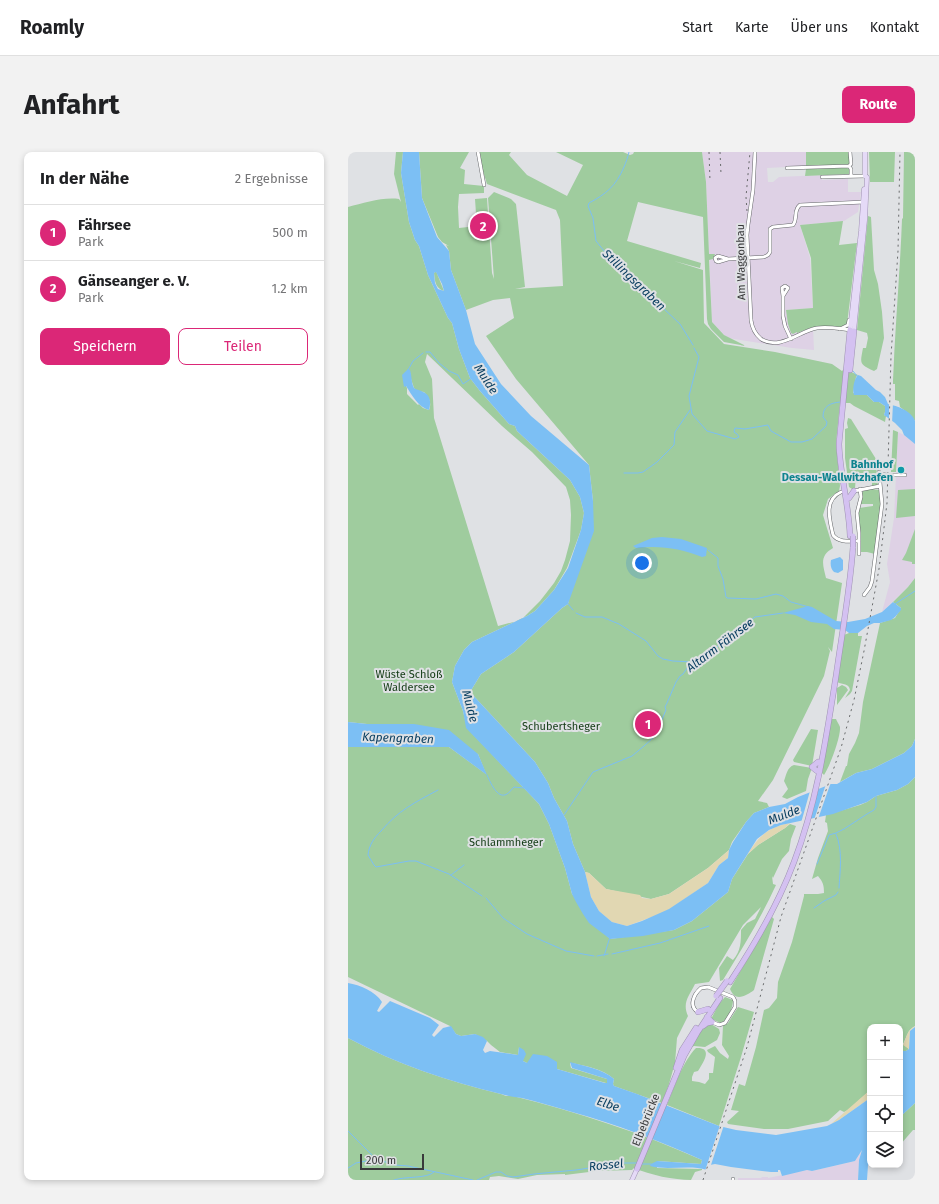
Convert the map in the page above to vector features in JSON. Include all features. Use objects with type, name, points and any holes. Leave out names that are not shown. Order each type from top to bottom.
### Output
[{"type":"highway","points":[[674,1078],[681,1054],[761,932],[794,859],[805,826],[816,783],[826,730],[852,547],[852,519],[845,495],[846,488],[842,447],[852,330]]},
{"type":"highway","points":[[846,488],[854,490]]},
{"type":"highway","points":[[845,495],[846,488]]},
{"type":"highway","points":[[845,495],[854,490]]},
{"type":"highway","points":[[830,703],[834,689],[840,635]]},
{"type":"highway","points":[[816,783],[817,771],[812,767],[818,762],[826,730]]},
{"type":"highway","points":[[674,1078],[677,1075],[684,1056],[701,1026],[708,1009],[718,997]]},
{"type":"highway","points":[[698,1012],[708,1009]]},
{"type":"highway","points":[[698,1012],[712,1022]]},
{"type":"highway","points":[[701,1026],[712,1022]]},
{"type":"highway","name":"Elbebrücke","points":[[636,1169],[674,1078]]},
{"type":"main road","points":[[852,330],[851,318],[864,202],[865,152]]},
{"type":"main road","points":[[852,330],[866,206],[867,177],[865,176]]},
{"type":"main road","points":[[632,1180],[636,1169]]},
{"type":"street","points":[[478,152],[484,185]]},
{"type":"street","name":"Am Waggonbau","points":[[755,152],[754,190],[748,228],[751,320],[754,331],[760,338],[769,342],[781,342],[818,328],[852,330]]},
{"type":"street","points":[[850,152],[851,176]]},
{"type":"street","points":[[787,168],[850,166]]},
{"type":"street","points":[[822,177],[865,176]]},
{"type":"street","points":[[728,259],[764,257],[768,255],[770,252],[770,229],[773,226],[792,225],[794,223],[796,209],[800,205],[864,202]]},
{"type":"street","points":[[783,296],[784,322],[791,339]]},
{"type":"street","points":[[840,329],[848,325],[851,318]]},
{"type":"street","points":[[864,595],[870,587],[873,576],[882,504],[879,474],[905,475]]},
{"type":"street","points":[[854,490],[880,486]]},
{"type":"street","points":[[859,554],[857,513],[860,489]]},
{"type":"street","points":[[845,495],[834,497],[829,506],[833,534],[836,539],[859,541]]},
{"type":"street","points":[[698,1012],[693,1008],[692,1003],[697,992],[701,988],[708,988],[733,998],[736,1005],[725,1023],[719,1025],[712,1022]]},
{"type":"shaded area","points":[[702,152],[806,152],[806,166],[767,168],[768,182],[773,182],[779,177],[822,175],[822,180],[848,179],[848,192],[861,192],[858,212],[844,221],[800,225],[810,258],[813,308],[786,310],[798,333],[813,327],[814,350],[728,338],[712,322],[706,182]]},
{"type":"shaded area","points":[[898,432],[915,444],[915,578],[908,587],[882,612],[890,582],[887,564],[894,518]]},
{"type":"shaded area","points":[[862,1150],[859,1160],[858,1180],[738,1180],[738,1178],[768,1178],[807,1170],[812,1171],[855,1161]]},
{"type":"green space","points":[[396,152],[403,152],[401,173],[409,222],[415,240],[419,246],[428,275],[448,318],[452,323],[459,349],[470,378],[509,424],[515,426],[517,431],[570,480],[580,497],[584,513],[581,530],[567,568],[554,590],[535,611],[523,618],[540,601],[554,583],[565,560],[570,541],[571,515],[570,500],[566,487],[532,452],[502,426],[427,354],[425,362],[432,379],[434,418],[498,626],[516,621],[472,642],[464,650],[455,666],[452,682],[463,711],[467,728],[539,804],[549,824],[565,868],[572,894],[610,939],[674,930],[692,921],[728,892],[732,879],[748,854],[758,845],[790,824],[796,826],[791,839],[789,851],[782,859],[773,878],[772,876],[773,884],[776,885],[751,933],[723,980],[720,981],[719,968],[727,956],[733,960],[736,957],[740,946],[741,930],[747,923],[755,919],[761,907],[743,925],[709,982],[695,984],[689,996],[686,1003],[686,1011],[688,1016],[677,1038],[675,1063],[662,1103],[614,1086],[614,1079],[593,1068],[570,1063],[571,1068],[607,1079],[607,1083],[557,1069],[527,1063],[523,1061],[519,1047],[518,1055],[500,1052],[487,1041],[475,1034],[461,1036],[456,1034],[450,1026],[348,977],[348,747],[449,747],[486,774],[478,754],[367,724],[348,722],[348,207],[386,199],[399,199],[401,202],[394,174]],"holes":[[[411,373],[414,388],[417,391],[424,392],[429,398],[429,410],[423,408],[419,404],[418,405],[407,394],[406,386]]]},
{"type":"green space","name":"Schubertsheger","points":[[419,152],[469,152],[460,168],[465,170],[464,184],[484,186],[484,193],[459,194],[459,228],[477,226],[475,199],[487,198],[492,273],[494,279],[488,198],[494,192],[511,199],[516,204],[525,287],[515,289],[563,286],[560,220],[556,210],[487,184],[482,168],[480,152],[511,152],[509,155],[527,175],[567,196],[583,165],[556,152],[623,152],[630,155],[634,152],[702,152],[706,182],[709,254],[715,254],[713,259],[709,260],[712,322],[724,335],[746,346],[724,342],[708,324],[703,217],[638,202],[627,241],[701,263],[700,268],[674,261],[703,270],[704,323],[724,344],[775,352],[832,364],[842,371],[844,369],[858,375],[856,377],[853,393],[867,395],[874,402],[879,402],[885,406],[885,422],[850,403],[840,403],[836,443],[840,486],[839,491],[828,499],[823,515],[833,548],[826,554],[823,561],[826,578],[842,583],[832,652],[828,647],[830,651],[824,676],[773,780],[758,801],[767,803],[769,807],[754,813],[732,842],[729,850],[708,868],[669,894],[651,899],[606,889],[589,873],[585,872],[573,844],[567,821],[554,798],[548,783],[535,762],[470,692],[481,674],[514,652],[568,604],[593,501],[589,465],[516,379],[486,336],[514,318],[510,298],[493,300],[466,310],[451,270],[449,251],[446,245],[449,246],[442,242],[438,237],[422,198]]},
{"type":"green space","points":[[806,152],[849,152],[850,163],[849,165],[806,166]]},
{"type":"green space","points":[[869,152],[895,152],[894,182],[870,182]]},
{"type":"green space","points":[[904,152],[915,152],[915,421],[900,407],[899,401],[895,400],[895,384],[893,384],[903,218]]},
{"type":"green space","points":[[845,167],[849,169],[849,174],[805,176],[806,169]]},
{"type":"green space","points":[[868,216],[871,217],[874,270],[878,284],[884,338],[877,369],[874,371],[863,365],[861,360],[863,348],[866,348],[868,338],[867,333],[857,330]]},
{"type":"green space","points":[[843,221],[839,245],[857,243],[847,324],[841,327],[813,327],[793,334],[791,333],[788,324],[786,310],[813,308],[811,258],[800,225]]},
{"type":"green space","points":[[436,271],[444,291],[441,290],[436,284],[434,273]]},
{"type":"green space","points":[[848,418],[851,419],[876,459],[875,465],[878,479],[877,486],[872,486],[872,474],[856,474],[855,489],[849,487],[845,458],[845,429],[848,428]]},
{"type":"green space","points":[[893,430],[898,432],[896,472],[891,472]]},
{"type":"green space","points":[[915,489],[915,516],[896,518],[898,490]]},
{"type":"green space","points":[[864,490],[879,490],[881,504],[875,554],[860,552],[861,534],[858,513],[859,508],[873,506],[873,504],[860,504]]},
{"type":"green space","points":[[915,529],[915,564],[912,564],[912,562],[902,560]]},
{"type":"green space","points":[[915,578],[915,739],[912,746],[904,753],[872,769],[856,773],[840,782],[847,766],[849,754],[859,733],[863,702],[880,623],[895,618],[901,608],[893,602]]},
{"type":"green space","points":[[849,633],[858,633],[858,636],[862,636],[852,691],[845,698],[850,690],[848,686],[837,682],[844,635]]},
{"type":"green space","points":[[842,685],[848,690],[837,705],[837,688]]},
{"type":"green space","points":[[831,719],[836,719],[840,727],[840,732],[829,766],[824,775],[822,773]]},
{"type":"green space","points":[[811,729],[818,730],[812,766],[794,762],[793,760]]},
{"type":"green space","points":[[794,765],[812,768],[806,791],[787,799],[782,797],[788,789],[784,781],[788,770]]},
{"type":"green space","points":[[915,777],[915,1026],[909,1032],[903,1044],[903,1024],[867,1024],[867,1093],[850,1109],[844,1112],[840,1110],[828,1121],[788,1129],[764,1129],[728,1124],[727,1122],[739,1111],[731,1110],[739,1084],[745,1086],[756,1047],[764,1010],[769,1008],[777,998],[778,982],[792,942],[804,894],[824,893],[823,884],[818,876],[812,879],[828,831],[827,823],[825,822],[826,815],[860,805],[876,796],[897,790],[908,784]]},
{"type":"green space","points":[[772,917],[774,919],[754,990],[744,996],[736,996],[730,989]]},
{"type":"green space","points":[[725,997],[733,1000],[733,1003],[728,1016],[721,1023],[711,1019],[719,1004]]},
{"type":"green space","points":[[738,1007],[754,1012],[719,1126],[667,1105],[683,1067],[691,1053],[696,1048],[705,1050],[706,1056],[698,1071],[694,1072],[692,1081],[705,1084],[709,1079],[709,1073],[713,1073],[715,1057],[707,1050],[715,1046],[720,1053],[728,1059],[729,1056],[722,1045],[723,1026],[728,1023]]},
{"type":"green space","points":[[711,1024],[719,1029],[720,1033],[717,1040],[705,1047],[694,1046],[690,1048],[701,1031]]},
{"type":"green space","points":[[348,1038],[385,1056],[423,1071],[506,1096],[513,1096],[585,1116],[633,1132],[702,1160],[701,1164],[657,1161],[657,1168],[702,1170],[695,1172],[691,1180],[662,1177],[634,1168],[632,1170],[597,1171],[565,1175],[537,1175],[518,1179],[499,1176],[490,1177],[489,1180],[348,1180]]},
{"type":"green space","points":[[903,1044],[909,1049],[903,1052]]},
{"type":"green space","points":[[915,1103],[915,1130],[913,1130],[903,1142],[903,1132],[903,1114]]},
{"type":"sand","points":[[790,823],[785,828],[758,845],[748,854],[760,837],[765,833],[776,827]]},
{"type":"sand","points":[[729,850],[728,858],[719,865],[708,883],[670,909],[627,926],[612,922],[599,911],[591,897],[585,872],[589,873],[606,889],[640,895],[642,898],[651,899],[669,894],[708,868]]},
{"type":"sand","points":[[915,1026],[910,1031],[909,1049],[903,1045],[909,1032],[912,1028]]},
{"type":"sand","points":[[867,1093],[867,1100],[831,1124]]},
{"type":"water","name":"Mulde","points":[[403,152],[419,152],[422,198],[437,237],[449,251],[451,270],[466,310],[475,344],[501,384],[531,416],[589,465],[593,501],[594,531],[568,604],[514,652],[481,674],[470,692],[535,762],[548,783],[554,798],[567,821],[573,844],[585,872],[591,897],[599,911],[612,922],[627,926],[669,909],[708,883],[719,865],[728,858],[729,850],[733,842],[746,822],[754,813],[769,807],[785,804],[798,797],[831,784],[837,784],[856,773],[872,769],[904,753],[912,746],[915,739],[915,777],[908,784],[897,790],[876,796],[867,802],[833,814],[781,825],[769,830],[757,839],[732,879],[728,892],[692,921],[674,930],[643,936],[610,939],[589,923],[572,894],[565,868],[549,824],[539,804],[466,728],[463,711],[452,682],[455,666],[464,650],[472,642],[535,611],[554,590],[568,568],[581,530],[584,513],[580,497],[570,480],[517,431],[515,426],[509,424],[470,378],[459,349],[452,323],[448,318],[428,275],[419,246],[415,240],[409,222],[401,173]],"holes":[[[436,272],[444,291],[438,289],[435,283],[434,273]]]},
{"type":"water","points":[[408,369],[410,370],[414,388],[428,395],[430,402],[429,410],[418,403],[406,386],[404,387],[402,375]]},
{"type":"water","points":[[858,375],[880,392],[885,397],[888,404],[896,406],[911,414],[915,421],[915,444],[904,435],[902,430],[895,423],[884,415],[885,406],[879,402],[874,402],[867,395],[854,395],[853,390],[855,379]]},
{"type":"water","points":[[662,537],[681,539],[707,548],[706,556],[702,557],[686,551],[669,548],[636,548],[633,546],[652,538]]},
{"type":"water","points":[[840,557],[843,560],[843,570],[838,573],[834,572],[831,567],[831,560]]},
{"type":"water","points":[[893,602],[901,608],[895,617],[891,620],[874,623],[867,626],[858,633],[849,633],[845,630],[834,629],[827,624],[811,622],[795,615],[783,613],[808,606],[836,621],[848,622],[865,619],[882,612]]},
{"type":"water","points":[[348,722],[367,724],[414,724],[449,730],[478,754],[487,775],[449,747],[348,747]]},
{"type":"water","name":"Elbe","points":[[348,983],[362,987],[379,998],[382,1002],[377,1011],[379,1012],[390,1001],[430,1018],[439,1025],[432,1035],[434,1037],[443,1028],[451,1026],[456,1034],[461,1036],[475,1034],[483,1037],[487,1041],[483,1050],[485,1053],[490,1051],[518,1055],[519,1047],[524,1050],[526,1054],[523,1061],[527,1063],[533,1054],[547,1056],[557,1062],[557,1069],[607,1083],[607,1079],[572,1068],[570,1062],[593,1068],[614,1079],[614,1086],[719,1126],[736,1130],[776,1135],[827,1126],[839,1120],[867,1100],[867,1180],[858,1180],[859,1160],[862,1150],[855,1161],[782,1176],[780,1170],[778,1170],[778,1172],[771,1172],[715,1164],[710,1165],[707,1170],[700,1168],[664,1168],[650,1166],[657,1161],[701,1164],[702,1160],[621,1127],[535,1101],[504,1095],[423,1071],[385,1056],[348,1038]]},
{"type":"water","points":[[915,1027],[915,1103],[903,1114],[903,1051],[909,1049],[910,1031]]},
{"type":"pier","points":[[889,402],[893,403],[892,423],[889,421]]},
{"type":"pier","points":[[831,782],[818,819],[814,820],[826,784]]},
{"type":"pier","points":[[819,787],[810,821],[801,823],[810,791]]},
{"type":"pier","points":[[720,1125],[724,1125],[709,1171],[705,1171]]},
{"type":"waterway","name":"Stillingsgraben","points":[[629,152],[628,158],[618,179],[610,189],[589,203],[588,206],[593,218],[596,241],[609,257],[680,324],[693,345]]},
{"type":"waterway","points":[[694,348],[699,357],[689,396],[692,414],[707,431],[735,439],[739,437],[734,432],[735,428],[745,429],[768,425],[771,431],[791,442],[802,442],[812,439],[826,426],[827,422],[823,417],[824,410],[830,404],[840,402]]},
{"type":"waterway","name":"Mulde","points":[[426,352],[430,352],[439,363],[449,371],[458,375],[463,384],[472,378]]},
{"type":"waterway","points":[[408,370],[413,361],[423,353]]},
{"type":"waterway","points":[[853,371],[857,376]]},
{"type":"waterway","points":[[624,473],[643,472],[657,462],[674,445],[675,432],[690,410]]},
{"type":"waterway","points":[[708,550],[718,558],[718,566],[723,579],[727,598],[756,599],[776,594],[783,596],[791,602],[809,607]]},
{"type":"waterway","name":"Altarm Fährsee","points":[[895,604],[915,591]]},
{"type":"waterway","points":[[568,604],[573,610]]},
{"type":"waterway","points":[[576,613],[585,617],[602,617],[619,624],[646,641],[658,656],[663,659],[692,662]]},
{"type":"waterway","name":"Altarm Fährsee","points":[[564,815],[593,772],[632,756],[655,736],[676,682],[690,664],[716,648],[725,638],[755,617],[783,613]]},
{"type":"waterway","name":"Kapengraben","points":[[487,775],[494,789],[500,794],[507,794],[514,787],[524,788]]},
{"type":"waterway","points":[[438,790],[414,803],[394,818],[374,839],[369,848],[368,855],[376,867],[416,861],[449,874],[482,896]]},
{"type":"waterway","points":[[817,864],[829,835],[844,829],[874,810],[876,807],[876,796]]},
{"type":"waterway","points":[[836,834],[840,847],[839,888]]},
{"type":"waterway","points":[[451,875],[464,865]]},
{"type":"waterway","points":[[814,908],[836,895],[838,892]]},
{"type":"waterway","points":[[486,898],[503,918],[527,934],[566,951],[594,956]]},
{"type":"waterway","points":[[612,954],[660,943],[709,926]]},
{"type":"waterway","points":[[604,956],[610,937]]},
{"type":"waterway","points":[[597,956],[608,954]]},
{"type":"waterway","points":[[348,1131],[376,1159]]},
{"type":"waterway","name":"Rossel","points":[[348,1168],[356,1163],[376,1159],[395,1165],[408,1166],[473,1180]]},
{"type":"waterway","name":"Rossel","points":[[477,1180],[496,1172],[501,1172],[507,1176],[513,1177],[622,1163],[637,1163]]},
{"type":"waterway","name":"Rossel","points":[[642,1164],[651,1164]]},
{"type":"waterway","points":[[394,1180],[421,1177],[434,1172]]},
{"type":"railway","points":[[709,152],[710,181]]},
{"type":"railway","points":[[720,152],[721,174]]},
{"type":"railway","points":[[747,211],[746,197],[750,152]]},
{"type":"railway","points":[[703,1180],[747,1047],[781,917],[841,748],[854,700],[864,651],[879,569],[887,503],[891,356],[898,251],[900,152]]},
{"type":"place","name":"Gänseanger e. V.","points":[[483,226]]},
{"type":"place","name":"Bahnhof Dessau-Wallwitzhafen","points":[[901,470]]},
{"type":"place","name":"Fährsee","points":[[648,724]]},
{"type":"park label","name":"Wüste Schloß Waldersee","points":[[409,680]]},
{"type":"park label","name":"Schlammheger","points":[[506,842]]}]
